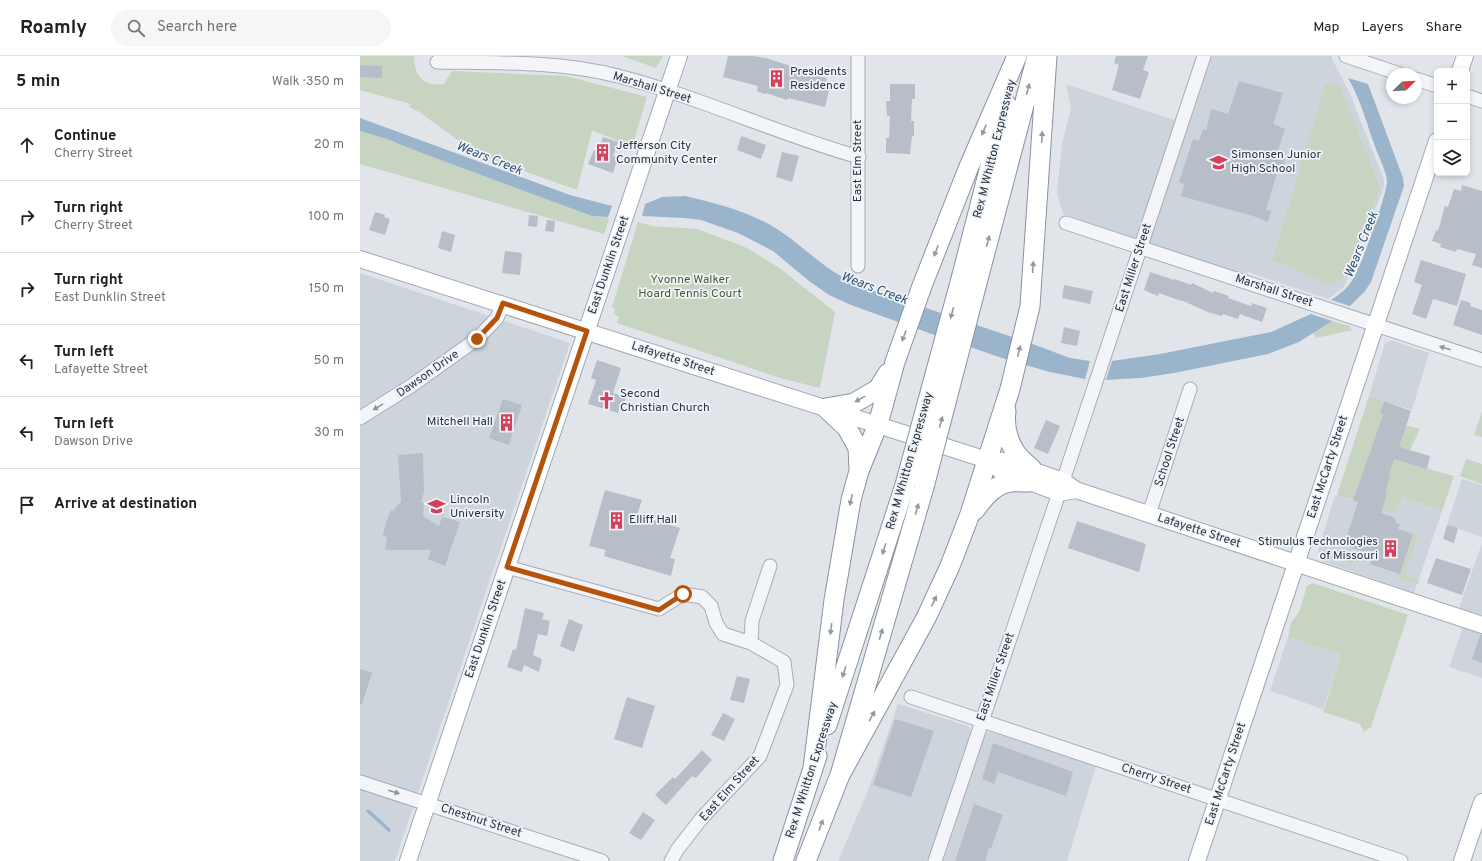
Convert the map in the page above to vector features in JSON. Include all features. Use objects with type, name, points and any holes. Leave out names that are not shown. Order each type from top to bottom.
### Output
[{"type":"highway","name":"Rex M Whitton Expressway","points":[[806,861],[840,775],[924,487],[1017,56]]},
{"type":"highway","points":[[813,768],[834,600],[851,500],[859,472],[878,424],[895,362],[922,286],[968,169],[1017,56]]},
{"type":"highway","name":"Rex M Whitton Expressway","points":[[783,861],[905,485],[1037,56]]},
{"type":"highway","points":[[967,522],[982,500],[989,493],[1005,483],[1030,476],[1016,454],[1008,437],[1004,421],[1009,393],[1030,306],[1047,56]]},
{"type":"highway","points":[[826,408],[854,403],[878,390],[895,362]]},
{"type":"highway","points":[[840,775],[926,618],[950,566],[967,522],[1009,393]]},
{"type":"highway","points":[[826,408],[848,428],[858,448],[859,472]]},
{"type":"main road","name":"East Dunklin Street","points":[[408,861],[679,56]]},
{"type":"main road","points":[[1461,68],[1465,56]]},
{"type":"main road","name":"East McCarty Street","points":[[1197,861],[1434,150]]},
{"type":"main road","name":"Lafayette Street","points":[[360,259],[503,303],[609,339],[987,460],[1006,460],[1030,476],[1482,625]]},
{"type":"main road","points":[[1462,861],[1482,802]]},
{"type":"street","name":"East Elm Street","points":[[858,56],[858,266]]},
{"type":"street","name":"East Miller Street","points":[[935,861],[982,720],[1066,488],[1140,248],[1204,56]]},
{"type":"street","points":[[1346,56],[1386,69]]},
{"type":"street","name":"Marshall Street","points":[[437,62],[542,65],[573,68],[617,76],[668,91],[859,157]]},
{"type":"street","points":[[1422,81],[1434,85]]},
{"type":"street","points":[[1470,97],[1482,101]]},
{"type":"street","name":"Marshall Street","points":[[1066,223],[1482,360]]},
{"type":"street","name":"Dawson Drive","points":[[360,418],[411,386],[477,339],[497,318],[503,303]]},
{"type":"street","name":"School Street","points":[[1149,514],[1190,389]]},
{"type":"street","points":[[507,567],[659,610],[683,594],[702,596],[711,606],[716,622],[723,634],[751,643],[752,621],[770,566]]},
{"type":"street","name":"East Elm Street","points":[[671,861],[677,850],[701,819],[760,756],[787,685],[784,662],[751,643]]},
{"type":"street","name":"Cherry Street","points":[[911,697],[1401,861]]},
{"type":"street","name":"Chestnut Street","points":[[360,782],[602,861]]},
{"type":"shaded area","name":"Simonsen Junior High School","points":[[1212,56],[1332,56],[1332,59],[1350,94],[1384,180],[1384,187],[1344,287],[1328,299],[1248,272],[1247,276],[1063,214],[1057,192],[1062,144],[1071,108],[1066,84],[1189,125]]},
{"type":"shaded area","name":"Lincoln University","points":[[360,273],[570,343],[395,861],[360,861]]},
{"type":"shaded area","points":[[1394,341],[1429,353],[1412,410],[1369,396],[1385,343]]},
{"type":"shaded area","points":[[1462,479],[1482,485],[1482,537],[1447,525]]},
{"type":"shaded area","points":[[1335,495],[1395,514],[1401,497],[1442,511],[1414,593],[1321,561],[1318,551]]},
{"type":"shaded area","points":[[1482,543],[1482,615],[1459,608]]},
{"type":"shaded area","points":[[1463,628],[1482,634],[1482,678],[1449,667]]},
{"type":"shaded area","points":[[1288,637],[1341,655],[1323,709],[1270,691]]},
{"type":"shaded area","points":[[898,704],[968,726],[971,730],[928,861],[838,861],[867,793]]},
{"type":"shaded area","points":[[987,732],[1096,766],[1067,861],[943,861],[983,736]]},
{"type":"green space","points":[[360,56],[414,56],[414,63],[418,74],[422,79],[431,84],[444,84],[452,71],[566,76],[647,97],[632,147],[592,130],[577,190],[473,151],[419,112],[409,107],[411,104],[360,90]]},
{"type":"green space","points":[[622,56],[663,56],[656,68]]},
{"type":"green space","points":[[1326,83],[1340,85],[1380,188],[1343,278],[1331,286],[1291,267],[1272,261]]},
{"type":"green space","points":[[360,131],[387,139],[592,216],[608,217],[609,219],[604,234],[360,164]]},
{"type":"green space","name":"Yvonne Walker Hoard Tennis Court","points":[[638,222],[652,226],[697,229],[745,247],[778,267],[835,312],[820,388],[780,378],[617,323],[619,317],[614,314],[615,308],[612,307]]},
{"type":"green space","points":[[1332,321],[1349,326],[1352,330],[1316,338],[1313,332]]},
{"type":"green space","points":[[1369,396],[1384,401],[1380,412],[1384,415],[1399,423],[1420,429],[1410,450],[1407,463],[1454,476],[1442,511],[1402,497],[1395,514],[1337,495]]},
{"type":"green space","points":[[1482,411],[1482,437],[1474,435]]},
{"type":"green space","points":[[1466,459],[1482,464],[1482,484],[1460,476]]},
{"type":"green space","points":[[1413,534],[1418,536],[1405,575],[1419,580],[1418,584],[1398,579]]},
{"type":"green space","points":[[1323,549],[1355,560],[1353,564],[1323,555]]},
{"type":"green space","points":[[1313,583],[1408,615],[1371,727],[1364,732],[1360,724],[1323,712],[1341,655],[1288,637],[1291,623],[1299,612],[1307,586]]},
{"type":"water","points":[[1348,78],[1368,84],[1403,178],[1404,186],[1371,282],[1365,291],[1350,306],[1331,300],[1351,283],[1357,272],[1378,215],[1387,181],[1384,168],[1360,104]]},
{"type":"water","points":[[360,118],[570,195],[612,206],[608,217],[592,216],[387,139],[360,131]]},
{"type":"water","points":[[685,196],[732,209],[767,223],[785,234],[831,270],[858,285],[1070,358],[1090,361],[1085,379],[1050,372],[1005,359],[851,305],[829,295],[809,281],[773,251],[738,233],[701,220],[642,216],[645,204],[662,197]]},
{"type":"water","points":[[1311,314],[1332,321],[1299,342],[1268,354],[1174,373],[1141,378],[1106,380],[1112,361],[1160,354],[1271,332]]},
{"type":"building","points":[[728,56],[753,56],[766,58],[800,69],[799,71],[827,78],[826,81],[831,83],[825,107],[788,98],[787,100],[766,93],[765,94],[757,91],[758,86],[723,77]]},
{"type":"building","points":[[1116,56],[1148,56],[1143,70],[1149,72],[1140,99],[1112,90],[1119,65],[1114,63]]},
{"type":"building","points":[[360,65],[382,66],[382,78],[360,77]]},
{"type":"building","name":"Simonsen Junior High School","points":[[1239,81],[1283,93],[1273,124],[1285,129],[1277,154],[1285,159],[1283,168],[1279,166],[1266,210],[1271,211],[1268,222],[1256,217],[1181,196],[1184,184],[1179,182],[1193,139],[1199,141],[1203,129],[1206,131],[1211,109],[1228,114]]},
{"type":"building","points":[[890,84],[915,84],[915,99],[912,99],[911,121],[914,121],[914,136],[912,136],[910,154],[886,153],[886,138],[889,138],[890,116],[887,116],[886,101],[890,101]]},
{"type":"building","points":[[741,136],[766,145],[761,159],[737,150]]},
{"type":"building","name":"Jefferson City Community Center","points":[[603,137],[618,142],[613,156],[618,157],[613,173],[588,164],[594,150],[598,151]]},
{"type":"building","points":[[782,152],[799,156],[792,182],[776,177]]},
{"type":"building","points":[[1462,185],[1482,191],[1482,268],[1472,265],[1476,254],[1457,249],[1456,252],[1440,247],[1441,244],[1432,241],[1436,230],[1438,231],[1445,206],[1448,207],[1454,189],[1461,191]]},
{"type":"building","points":[[375,212],[385,215],[384,217],[390,219],[385,235],[369,230]]},
{"type":"building","points":[[529,215],[538,216],[537,227],[528,226]]},
{"type":"building","points":[[547,220],[555,221],[554,232],[545,231]]},
{"type":"building","points":[[442,231],[455,235],[451,252],[438,248]]},
{"type":"building","points":[[505,251],[522,253],[520,275],[502,273]]},
{"type":"building","points":[[1421,260],[1466,274],[1457,306],[1433,299],[1426,319],[1412,314],[1422,285],[1414,282]]},
{"type":"building","points":[[1150,272],[1191,285],[1192,283],[1213,293],[1214,291],[1229,296],[1228,298],[1251,306],[1252,303],[1267,308],[1262,322],[1240,314],[1238,319],[1223,314],[1222,316],[1208,312],[1181,300],[1159,293],[1158,296],[1144,290]]},
{"type":"building","points":[[1064,285],[1093,291],[1090,304],[1062,298]]},
{"type":"building","points":[[1461,300],[1471,303],[1470,306],[1482,310],[1482,335],[1453,325]]},
{"type":"building","points":[[1064,327],[1080,331],[1077,346],[1061,343]]},
{"type":"building","points":[[597,360],[621,368],[613,393],[626,397],[623,406],[621,405],[618,413],[588,404],[596,380],[591,378]]},
{"type":"building","name":"Mitchell Hall","points":[[503,399],[522,405],[509,445],[489,438]]},
{"type":"building","points":[[1384,401],[1411,411],[1399,447],[1430,456],[1427,469],[1394,459],[1389,475],[1385,492],[1387,493],[1381,513],[1395,518],[1396,523],[1400,524],[1398,529],[1413,534],[1400,574],[1370,564],[1373,555],[1344,545],[1358,502],[1353,501],[1383,415],[1380,412]]},
{"type":"building","points":[[1046,420],[1060,426],[1048,454],[1034,448]]},
{"type":"building","points":[[423,453],[424,492],[421,502],[424,503],[423,516],[439,526],[442,517],[460,522],[445,566],[428,559],[431,550],[385,550],[387,537],[383,536],[385,525],[391,510],[393,511],[401,501],[398,455]]},
{"type":"building","name":"Elliff Hall","points":[[605,490],[642,500],[637,515],[680,528],[670,558],[675,559],[671,576],[604,556],[606,550],[589,546]]},
{"type":"building","points":[[1077,521],[1146,544],[1139,572],[1068,548]]},
{"type":"building","points":[[1447,525],[1458,528],[1454,543],[1443,539]]},
{"type":"building","points":[[1436,558],[1471,569],[1462,595],[1427,583]]},
{"type":"building","points":[[525,608],[544,613],[542,619],[550,621],[547,636],[538,634],[533,655],[542,659],[539,672],[524,665],[522,672],[507,667],[513,649],[516,650]]},
{"type":"building","points":[[569,619],[583,625],[574,652],[560,646]]},
{"type":"building","points":[[1480,635],[1482,635],[1482,663],[1472,659]]},
{"type":"building","points":[[360,669],[372,673],[362,704],[360,704]]},
{"type":"building","points":[[737,676],[750,679],[744,703],[730,700]]},
{"type":"building","points":[[627,697],[655,706],[642,748],[614,739]]},
{"type":"building","points":[[723,713],[735,719],[724,741],[711,735]]},
{"type":"building","points":[[895,719],[934,731],[911,797],[873,785]]},
{"type":"building","points":[[993,743],[1073,772],[1066,796],[998,772],[994,784],[982,779]]},
{"type":"building","points":[[702,750],[712,760],[696,778],[692,776],[666,805],[655,795],[673,777],[675,779]]},
{"type":"building","points":[[974,804],[1003,815],[985,861],[955,861]]},
{"type":"building","points":[[643,812],[655,820],[641,840],[629,833]]},
{"type":"waterway","points":[[368,811],[389,830]]},
{"type":"place","name":"Presidents Residence","points":[[777,79]]},
{"type":"place","name":"Jefferson City Community Center","points":[[603,153]]},
{"type":"place","name":"Simonsen Junior High School","points":[[1218,162]]},
{"type":"place","name":"Second Christian Church","points":[[607,401]]},
{"type":"place","name":"Mitchell Hall","points":[[506,422]]},
{"type":"place","name":"Lincoln University","points":[[437,507]]},
{"type":"place","name":"Elliff Hall","points":[[616,520]]},
{"type":"place","name":"Stimulus Technologies of Missouri","points":[[1391,549]]},
{"type":"route","points":[[477,339],[497,318],[503,303],[587,331],[507,567],[632,601],[659,610],[683,594]]},
{"type":"water label","name":"Wears Creek","points":[[489,159]]},
{"type":"water label","name":"Wears Creek","points":[[1362,245]]},
{"type":"water label","name":"Wears Creek","points":[[874,289]]}]
